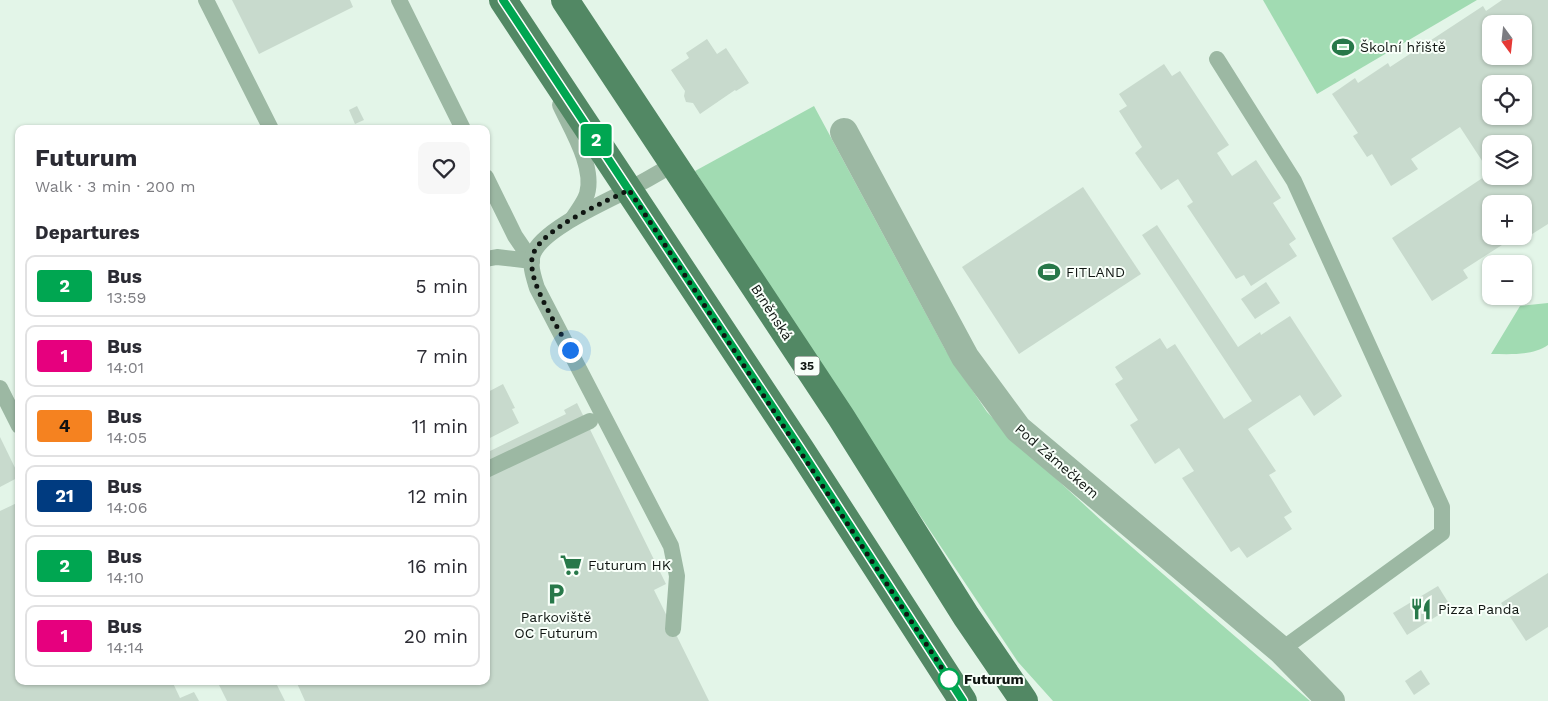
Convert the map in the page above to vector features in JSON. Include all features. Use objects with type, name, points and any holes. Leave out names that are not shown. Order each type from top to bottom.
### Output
[{"type":"main road","points":[[503,0],[963,701]]},
{"type":"main road","name":"Brněnská","points":[[565,0],[841,417],[966,616],[1024,701]]},
{"type":"street","name":"Pod Zámečkem","points":[[844,132],[965,357],[1018,429],[1281,650],[1331,701]]},
{"type":"lane","points":[[206,0],[269,125]]},
{"type":"lane","points":[[399,0],[461,125]]},
{"type":"lane","points":[[536,50],[588,171],[587,193],[582,206],[571,220]]},
{"type":"lane","points":[[1217,59],[1294,181],[1442,508],[1442,533],[1281,650]]},
{"type":"lane","points":[[673,629],[677,576],[671,546],[537,288],[532,261],[533,254],[542,241],[571,220],[674,164]]},
{"type":"lane","points":[[490,185],[515,236],[532,261]]},
{"type":"lane","points":[[490,258],[497,257],[532,261]]},
{"type":"lane","points":[[0,388],[15,408]]},
{"type":"lane","points":[[490,468],[590,421]]},
{"type":"green space","name":"Školní hřiště","points":[[1263,0],[1477,0],[1317,94]]},
{"type":"green space","points":[[814,106],[946,351],[987,412],[1104,523],[1310,701],[1053,701],[1018,662],[840,396],[695,171]]},
{"type":"green space","points":[[1548,303],[1548,345],[1528,353],[1491,354],[1520,306]]},
{"type":"building","points":[[232,0],[350,0],[353,7],[259,54]]},
{"type":"building","points":[[1502,0],[1548,0],[1548,224],[1532,234],[1532,195],[1482,195],[1482,245],[1502,245],[1486,255],[1482,255],[1482,258],[1463,270],[1468,278],[1432,301],[1392,238],[1482,178],[1482,185],[1532,185],[1532,135],[1482,135],[1482,161],[1460,127],[1411,159],[1418,169],[1391,186],[1372,154],[1367,157],[1353,136],[1358,133],[1332,94],[1355,78],[1358,83],[1388,63],[1390,67],[1483,6],[1486,11]]},
{"type":"building","points":[[707,39],[717,54],[726,48],[749,83],[735,90],[700,114],[693,103],[686,102],[685,91],[671,70],[689,58],[686,53]]},
{"type":"building","points":[[1164,64],[1172,76],[1180,71],[1229,145],[1217,153],[1232,176],[1256,160],[1281,198],[1273,203],[1296,239],[1289,244],[1297,256],[1251,286],[1244,275],[1236,279],[1187,206],[1193,202],[1178,179],[1161,190],[1135,153],[1142,147],[1119,111],[1127,106],[1119,94]]},
{"type":"building","points":[[357,106],[364,120],[355,124],[349,110]]},
{"type":"building","points":[[1083,187],[1141,274],[1019,354],[962,267]]},
{"type":"building","points":[[1157,225],[1238,347],[1260,332],[1261,335],[1290,316],[1342,396],[1314,416],[1300,395],[1248,429],[1276,471],[1269,475],[1292,512],[1284,517],[1292,529],[1247,558],[1239,547],[1231,552],[1182,478],[1194,471],[1179,448],[1155,464],[1130,425],[1138,420],[1115,384],[1123,379],[1115,367],[1160,338],[1167,349],[1175,344],[1224,419],[1252,401],[1142,235]]},
{"type":"building","points":[[1266,282],[1280,303],[1255,319],[1241,299]]},
{"type":"building","points":[[503,384],[515,408],[512,409],[519,423],[490,438],[490,391]]},
{"type":"building","name":"Parkoviště OC Futurum","points":[[577,403],[666,584],[654,590],[709,701],[305,701],[298,685],[490,685],[490,451],[566,414],[564,410]]},
{"type":"building","points":[[0,437],[15,468],[15,479],[0,487]]},
{"type":"building","points":[[15,504],[15,685],[174,685],[180,698],[194,692],[199,701],[0,701],[0,511]]},
{"type":"building","points":[[1548,573],[1548,627],[1526,641],[1501,603]]},
{"type":"building","points":[[1438,586],[1451,607],[1407,635],[1393,613]]},
{"type":"building","points":[[1421,670],[1430,684],[1414,695],[1405,681]]},
{"type":"building","points":[[219,685],[277,685],[285,701],[227,701]]},
{"type":"bus line","name":"2","points":[[503,0],[801,450],[963,701]]},
{"type":"place","name":"Školní hřiště","points":[[1343,47]]},
{"type":"place","name":"FITLAND","points":[[1049,272]]},
{"type":"place","name":"Futurum HK","points":[[571,565]]},
{"type":"place","name":"Parkoviště OC Futurum","points":[[556,594]]},
{"type":"place","name":"Pizza Panda","points":[[1421,609]]},
{"type":"place","name":"Futurum","points":[[949,679]]},
{"type":"route","points":[[570,350],[537,288],[532,268],[533,254],[542,241],[560,227],[629,190],[801,450],[949,679]]}]
